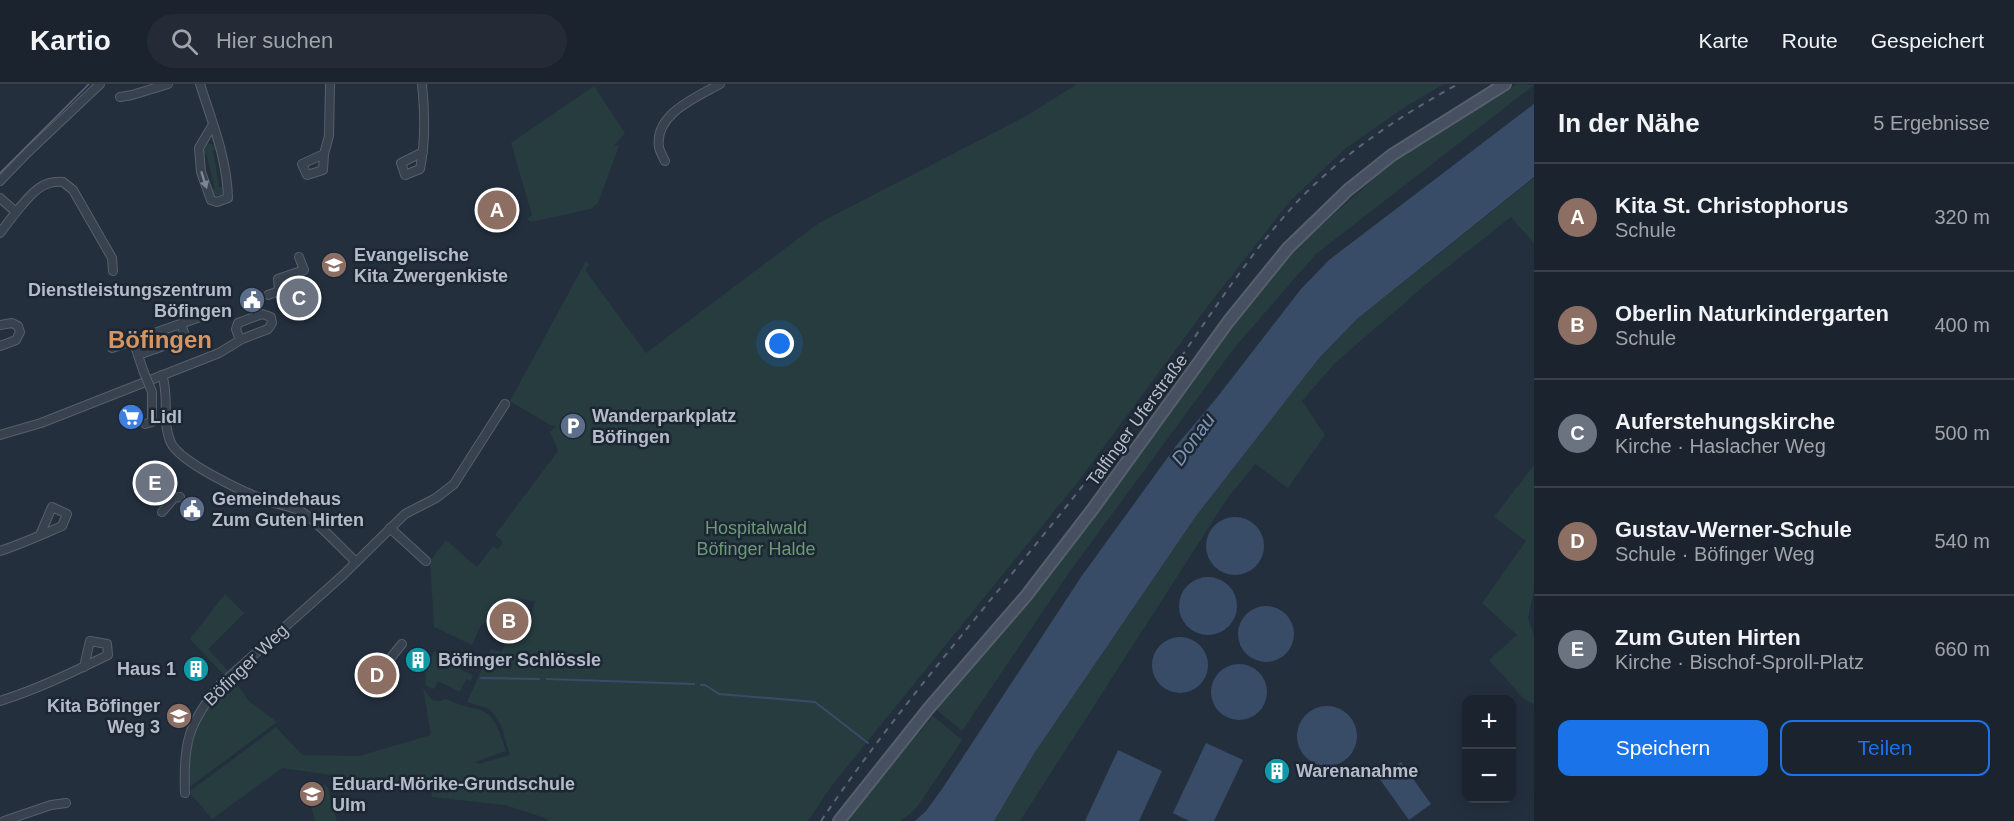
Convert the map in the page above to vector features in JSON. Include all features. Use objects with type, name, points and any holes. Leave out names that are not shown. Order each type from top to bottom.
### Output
[{"type":"street","points":[[0,181],[100,84]]},
{"type":"street","points":[[120,97],[168,84]]},
{"type":"street","points":[[200,84],[219,142],[227,183],[228,198],[217,202],[211,200],[201,172],[199,148],[212,126]]},
{"type":"street","points":[[324,154],[329,136],[330,84]]},
{"type":"street","points":[[422,84],[425,123],[423,152]]},
{"type":"street","points":[[665,161],[659,148],[660,134],[667,120],[681,107],[720,84]]},
{"type":"street","name":"Talfinger Uferstraße","points":[[839,821],[922,716],[1026,596],[1149,433],[1228,322],[1288,248],[1348,190],[1392,154],[1505,84]]},
{"type":"street","points":[[203,142],[211,140],[219,142]]},
{"type":"street","points":[[0,233],[15,212],[38,187],[45,183],[63,182],[73,190],[112,258],[113,271]]},
{"type":"street","points":[[0,198],[15,212]]},
{"type":"street","points":[[268,295],[279,291],[277,276],[290,275],[304,270],[299,257]]},
{"type":"street","points":[[290,275],[294,285]]},
{"type":"street","points":[[112,348],[220,310]]},
{"type":"street","points":[[0,435],[41,423],[221,352],[240,340],[269,328],[272,322],[270,316],[262,314],[238,323],[236,328],[240,340]]},
{"type":"street","points":[[0,325],[14,323],[20,332],[16,340],[0,346]]},
{"type":"street","points":[[138,355],[190,341],[181,324]]},
{"type":"street","points":[[132,340],[152,392],[152,422],[145,424]]},
{"type":"street","points":[[162,375],[166,390],[167,431],[171,444],[177,452],[243,490],[305,514],[356,562]]},
{"type":"street","name":"Böfinger Weg","points":[[185,793],[184,764],[188,735],[202,706],[220,685],[409,511],[436,498],[454,484],[505,404]]},
{"type":"street","points":[[162,512],[174,498],[180,496]]},
{"type":"street","points":[[390,528],[426,561]]},
{"type":"street","points":[[0,551],[40,535]]},
{"type":"street","points":[[377,692],[375,677],[402,644]]},
{"type":"street","points":[[0,701],[48,684],[84,667]]},
{"type":"street","points":[[4,821],[51,805],[66,803]]},
{"type":"green space","name":"Hospitalwald Böfinger Halde","points":[[1077,84],[1444,84],[1408,105],[1346,148],[1290,201],[1208,306],[1077,483],[833,784],[808,821],[547,821],[548,819],[505,805],[432,797],[431,783],[424,788],[282,768],[212,819],[189,792],[276,727],[302,755],[359,756],[431,735],[423,688],[432,700],[446,699],[485,712],[496,723],[506,751],[475,762],[478,764],[510,755],[501,725],[490,709],[467,702],[491,649],[501,652],[511,635],[527,634],[535,601],[509,598],[496,616],[481,625],[472,645],[434,627],[430,561],[446,540],[477,567],[493,546],[498,549],[503,542],[495,535],[558,451],[550,432],[556,426],[550,425],[510,401],[586,261],[589,265],[585,270],[646,353],[819,223],[1026,116]]},
{"type":"green space","points":[[1517,84],[1534,85],[1316,254],[1235,347],[1068,574],[962,731],[936,709],[1033,593],[1226,333],[1291,253],[1399,156]]},
{"type":"green space","points":[[594,86],[625,133],[613,147],[619,146],[598,203],[591,209],[531,222],[527,219],[532,215],[511,143]]},
{"type":"green space","points":[[206,144],[217,146],[218,149],[213,151],[219,187],[225,187],[223,194],[218,196],[212,194],[211,190],[215,189],[206,153],[202,154],[202,148]]},
{"type":"green space","points":[[1534,178],[1534,243],[1511,217],[1430,281],[1335,363],[1302,401],[1325,435],[1288,488],[1255,464],[1227,499],[1020,821],[994,821],[1035,752],[1196,516],[1320,357],[1357,319]]},
{"type":"green space","points":[[1534,465],[1534,590],[1528,618],[1534,635],[1534,704],[1524,699],[1489,660],[1517,635],[1482,603],[1526,541],[1494,517]]},
{"type":"green space","points":[[225,594],[244,613],[208,649],[228,671],[224,675],[190,639]]},
{"type":"green space","points":[[434,651],[450,660],[448,664],[473,675],[471,681],[466,679],[460,692],[438,681],[434,689],[425,685],[426,671]]},
{"type":"green space","points":[[232,678],[249,701],[277,722],[191,786],[187,785],[189,752],[197,726],[211,703]]},
{"type":"green space","points":[[933,716],[962,740],[917,807],[900,821],[847,821],[864,797]]},
{"type":"green space","points":[[327,785],[337,821],[315,821],[307,790]]},
{"type":"water","name":"Donau","points":[[1534,104],[1534,177],[1357,319],[1320,357],[1196,516],[1035,752],[994,821],[915,821],[926,811],[942,789],[1081,577],[1176,446],[1215,400],[1301,289],[1329,260]]},
{"type":"water","points":[[1229,517],[1241,517],[1256,525],[1264,540],[1264,552],[1256,567],[1241,575],[1229,575],[1214,567],[1206,552],[1206,540],[1214,525]]},
{"type":"water","points":[[1208,577],[1219,579],[1232,590],[1237,606],[1235,617],[1224,630],[1208,635],[1197,633],[1184,622],[1179,606],[1181,595],[1192,582]]},
{"type":"water","points":[[1260,606],[1272,606],[1282,610],[1290,618],[1294,634],[1290,650],[1282,658],[1272,662],[1260,662],[1250,658],[1242,650],[1238,640],[1238,628],[1242,618],[1250,610]]},
{"type":"water","points":[[1174,637],[1186,637],[1196,641],[1204,649],[1208,665],[1204,681],[1196,689],[1186,693],[1174,693],[1164,689],[1156,681],[1152,671],[1152,659],[1156,649],[1164,641]]},
{"type":"water","points":[[1233,664],[1245,664],[1255,668],[1263,676],[1267,692],[1263,708],[1255,716],[1245,720],[1233,720],[1223,716],[1215,708],[1211,698],[1211,686],[1215,676],[1223,668]]},
{"type":"water","points":[[1327,706],[1348,715],[1357,736],[1348,757],[1327,766],[1306,757],[1297,736],[1306,715]]},
{"type":"water","points":[[1206,743],[1243,760],[1214,821],[1189,821],[1173,813]]},
{"type":"water","points":[[1118,750],[1162,771],[1139,821],[1085,821]]},
{"type":"water","points":[[1401,762],[1431,804],[1409,820],[1379,778]]},
{"type":"waterway","points":[[481,678],[539,679]]},
{"type":"waterway","points":[[547,679],[694,684]]},
{"type":"waterway","points":[[701,685],[719,694],[815,702],[868,743]]},
{"type":"tram line","points":[[0,173],[89,84]]},
{"type":"railway","points":[[821,821],[884,733],[1158,390],[1241,271],[1296,203],[1333,168],[1372,137],[1458,84]]},
{"type":"place","name":"Kita St. Christophorus","points":[[497,210]]},
{"type":"place","name":"Evangelische Kita Zwergenkiste","points":[[334,265]]},
{"type":"place","name":"Auferstehungskirche","points":[[299,298]]},
{"type":"place","name":"Dienstleistungszentrum Böfingen","points":[[252,300]]},
{"type":"place","name":"Lidl","points":[[131,417]]},
{"type":"place","name":"Wanderparkplatz Böfingen","points":[[573,426]]},
{"type":"place","name":"Zum Guten Hirten","points":[[155,483]]},
{"type":"place","name":"Gemeindehaus Zum Guten Hirten","points":[[192,509]]},
{"type":"place","name":"Oberlin Naturkindergarten","points":[[509,621]]},
{"type":"place","name":"Böfinger Schlössle","points":[[418,660]]},
{"type":"place","name":"Haus 1","points":[[196,669]]},
{"type":"place","name":"Gustav-Werner-Schule","points":[[377,675]]},
{"type":"place","name":"Kita Böfinger Weg 3","points":[[179,716]]},
{"type":"place","name":"Warenanahme","points":[[1277,771]]},
{"type":"place","name":"Eduard-Mörike-Grundschule Ulm","points":[[312,794]]},
{"type":"district","name":"Böfingen","points":[[160,339]]}]
